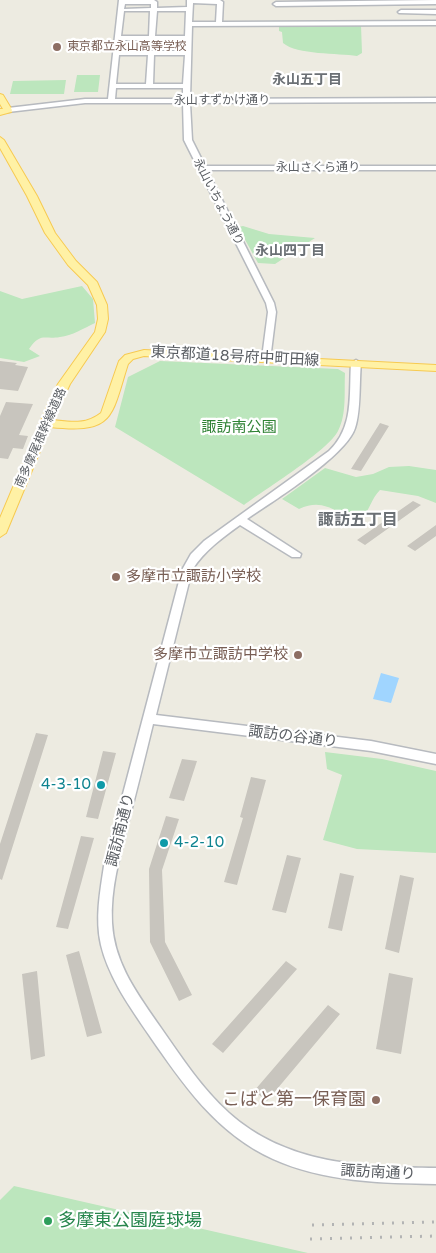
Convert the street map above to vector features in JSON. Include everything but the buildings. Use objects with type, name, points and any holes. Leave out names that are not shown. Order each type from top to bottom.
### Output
[{"type":"main road","points":[[0,97],[4,111]]},
{"type":"main road","name":"南多摩尾根幹線道路","points":[[0,140],[32,196],[50,233],[72,262],[93,284],[102,306],[103,319],[100,332],[64,384],[46,422],[0,533]]},
{"type":"main road","name":"東京都道18号府中町田線","points":[[46,422],[78,426],[102,419],[106,414],[123,363],[135,354],[154,352],[436,368]]},
{"type":"street","name":"永山いちょう通り","points":[[190,0],[186,100],[188,140],[270,304],[272,312],[267,358]]},
{"type":"street","points":[[190,0],[220,2],[220,23]]},
{"type":"street","points":[[110,101],[122,4],[154,2],[152,38]]},
{"type":"street","points":[[277,23],[276,2],[436,2]]},
{"type":"street","points":[[400,2],[404,23]]},
{"type":"street","points":[[154,10],[190,9]]},
{"type":"street","points":[[402,12],[436,12]]},
{"type":"street","points":[[189,24],[436,23]]},
{"type":"street","points":[[118,38],[189,38]]},
{"type":"street","points":[[116,53],[188,53]]},
{"type":"street","points":[[148,86],[151,53]]},
{"type":"street","points":[[112,86],[187,86]]},
{"type":"street","name":"永山すずかけ通り","points":[[4,111],[58,103],[110,101],[436,100]]},
{"type":"street","name":"永山さくら通り","points":[[201,168],[436,168]]},
{"type":"street","name":"諏訪南通り","points":[[356,363],[352,423],[350,432],[343,442],[332,453],[239,519],[201,550],[187,570],[111,866],[105,902],[109,946],[118,971],[130,994],[185,1076],[207,1103],[247,1136],[277,1154],[302,1163],[340,1172],[365,1175],[436,1176]]},
{"type":"street","points":[[239,519],[296,554]]},
{"type":"street","name":"諏訪の谷通り","points":[[149,719],[370,746],[436,759]]},
{"type":"green space","points":[[282,25],[361,25],[362,53],[357,56],[318,53],[289,47],[283,43],[282,32],[279,31],[279,27]]},
{"type":"green space","points":[[77,75],[100,75],[98,92],[74,92]]},
{"type":"green space","points":[[66,80],[64,94],[10,94],[13,81]]},
{"type":"green space","points":[[243,226],[269,234],[315,238],[275,264],[258,263],[238,227]]},
{"type":"green space","points":[[82,286],[93,299],[95,323],[69,335],[37,340],[29,349],[40,356],[24,362],[0,358],[0,291],[22,299]]},
{"type":"green space","name":"諏訪南公園","points":[[160,361],[338,369],[345,373],[344,410],[341,424],[332,439],[310,459],[244,505],[115,427],[128,377]]},
{"type":"green space","points":[[409,466],[436,470],[436,503],[418,496],[380,490],[361,519],[324,506],[308,506],[299,509],[282,499],[325,468],[356,477],[373,474],[389,467]]},
{"type":"green space","points":[[325,752],[382,759],[436,771],[436,853],[357,849],[323,840],[342,775],[327,769]]},
{"type":"green space","points":[[14,1186],[308,1253],[0,1253],[0,1200]]},
{"type":"water","points":[[381,673],[399,678],[391,703],[373,699]]},
{"type":"railway","points":[[312,1225],[436,1222]]},
{"type":"railway","points":[[310,1239],[436,1236]]},
{"type":"place","name":"東京都立永山高等学校","points":[[57,47]]},
{"type":"place","name":"多摩市立諏訪小学校","points":[[116,577]]},
{"type":"place","name":"多摩市立諏訪中学校","points":[[298,655]]},
{"type":"place","name":"4-3-10","points":[[101,785]]},
{"type":"place","name":"4-2-10","points":[[164,843]]},
{"type":"place","name":"こばと第一保育園","points":[[376,1100]]},
{"type":"place","name":"多摩東公園庭球場","points":[[48,1221]]},
{"type":"district","name":"永山五丁目","points":[[307,80]]},
{"type":"district","name":"永山四丁目","points":[[290,251]]},
{"type":"district","name":"諏訪五丁目","points":[[358,521]]}]
